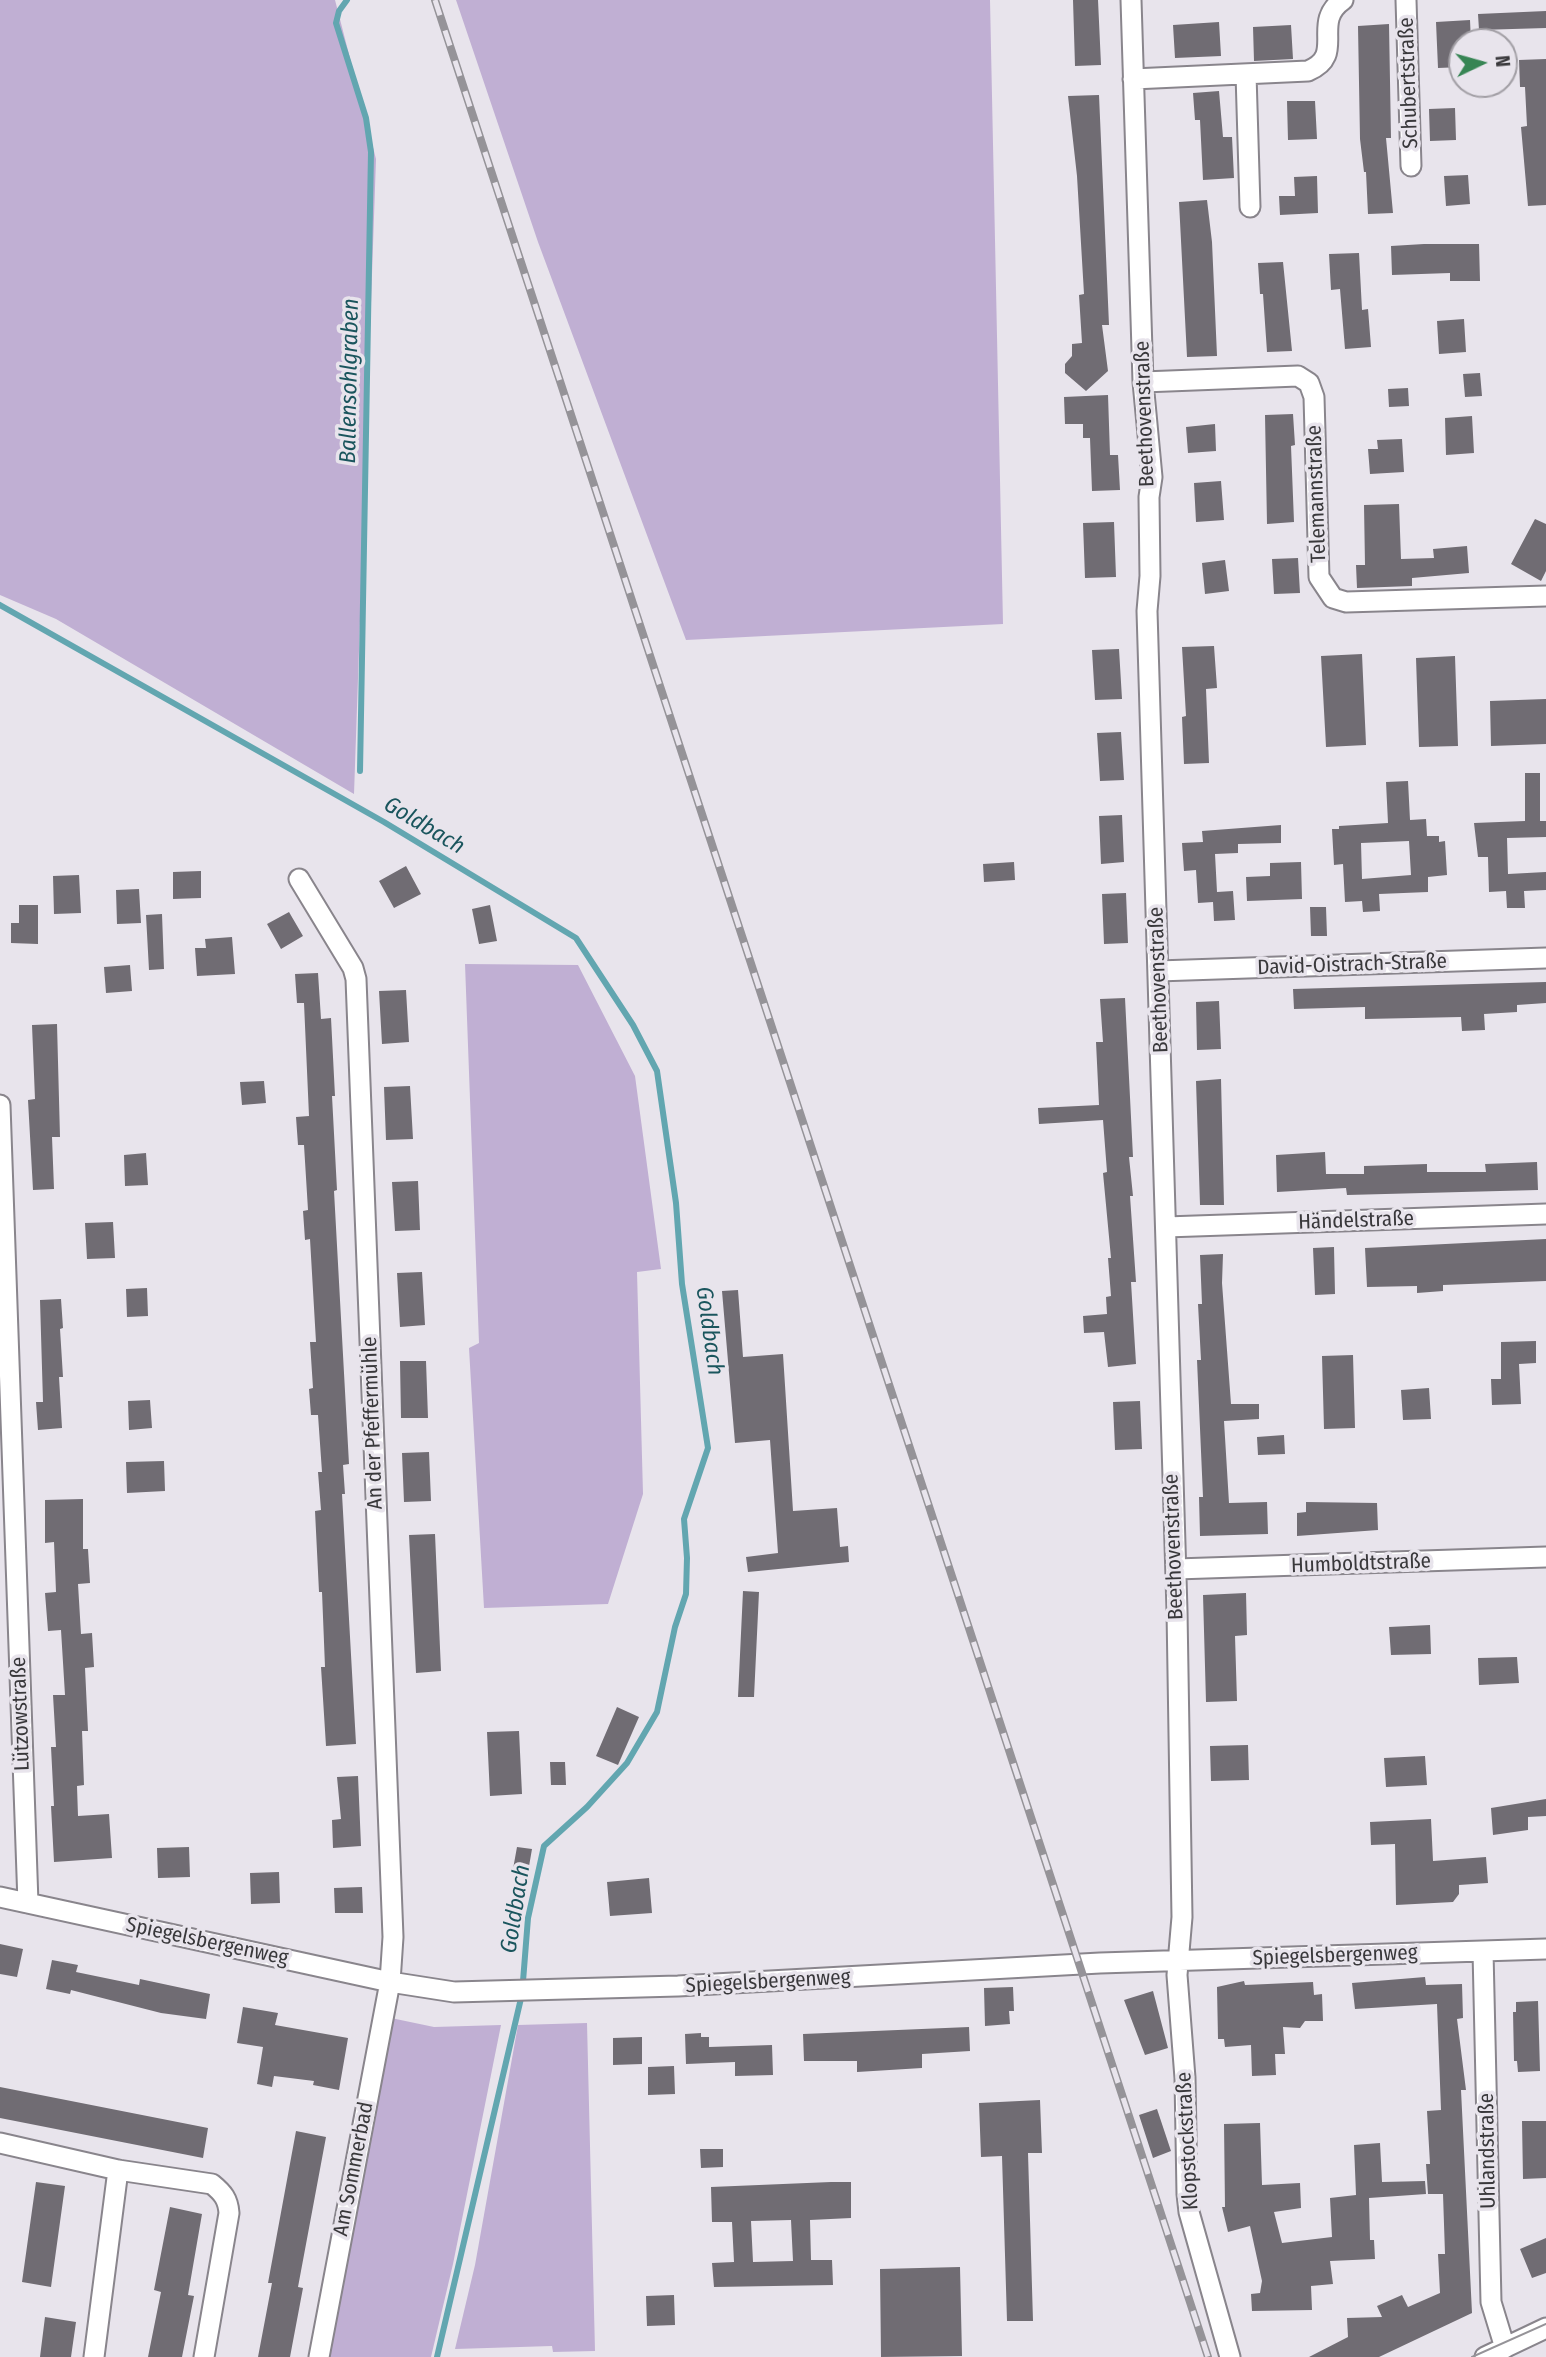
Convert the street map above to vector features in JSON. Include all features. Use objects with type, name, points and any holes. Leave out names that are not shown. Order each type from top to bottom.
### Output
[{"type":"street","name":"Beethovenstraße","points":[[1131,0],[1143,382],[1152,477],[1149,497],[1150,576],[1147,611],[1176,1569],[1182,1917],[1179,1961]]},
{"type":"street","name":"Schubertstraße","points":[[1406,0],[1411,166]]},
{"type":"street","points":[[1133,79],[1308,71],[1319,66],[1326,56],[1328,17],[1333,2]]},
{"type":"street","points":[[1246,74],[1250,206]]},
{"type":"street","name":"Telemannstraße","points":[[1143,382],[1298,376],[1309,383],[1314,397],[1319,577],[1333,598],[1346,602],[1546,596]]},
{"type":"street","name":"An der Pfeffermühle","points":[[299,878],[353,968],[356,979],[393,1937],[390,1982]]},
{"type":"street","name":"David-Oistrach-Straße","points":[[1158,971],[1546,958]]},
{"type":"street","name":"Lützowstraße","points":[[0,1105],[6,1466],[28,1903]]},
{"type":"street","name":"Händelstraße","points":[[1166,1227],[1546,1214]]},
{"type":"street","name":"Humboldtstraße","points":[[1176,1569],[1546,1558]]},
{"type":"street","name":"Spiegelsbergenweg","points":[[0,1897],[390,1982],[454,1992],[678,1986],[1179,1961],[1546,1949]]},
{"type":"street","name":"Uhlandstraße","points":[[1483,1951],[1491,2302],[1504,2348]]},
{"type":"street","name":"Klopstockstraße","points":[[1179,1961],[1178,1989],[1185,2078],[1189,2212],[1230,2357]]},
{"type":"street","name":"Am Sommerbad","points":[[319,2357],[390,1982]]},
{"type":"street","points":[[0,2143],[118,2170],[212,2184],[228,2202],[229,2213],[204,2357]]},
{"type":"street","points":[[94,2357],[118,2170]]},
{"type":"street","points":[[1485,2357],[1546,2329]]},
{"type":"shaded area","points":[[0,0],[335,0],[376,159],[354,794],[56,619],[0,595]]},
{"type":"shaded area","points":[[456,0],[990,0],[1003,624],[686,640],[538,242]]},
{"type":"shaded area","points":[[465,964],[578,965],[635,1076],[661,1269],[637,1272],[643,1494],[608,1604],[484,1608],[469,1348],[479,1343]]},
{"type":"shaded area","points":[[391,2018],[434,2027],[501,2025],[453,2264],[431,2357],[326,2357]]},
{"type":"shaded area","points":[[587,2023],[595,2351],[553,2352],[552,2346],[455,2349],[475,2265],[518,2025]]},
{"type":"building","points":[[1073,0],[1098,0],[1101,65],[1075,66]]},
{"type":"building","points":[[1546,11],[1546,28],[1479,28],[1478,14]]},
{"type":"building","points":[[1470,20],[1470,28],[1448,28],[1448,68],[1438,68],[1436,22]]},
{"type":"building","points":[[1219,22],[1221,56],[1175,58],[1173,25]]},
{"type":"building","points":[[1389,24],[1391,138],[1386,138],[1393,213],[1368,214],[1366,172],[1360,139],[1358,26]]},
{"type":"building","points":[[1291,25],[1293,59],[1254,61],[1253,27]]},
{"type":"building","points":[[1546,59],[1546,205],[1528,206],[1521,127],[1527,126],[1525,87],[1520,87],[1519,60]]},
{"type":"building","points":[[1219,91],[1223,137],[1232,137],[1234,178],[1203,180],[1200,120],[1195,120],[1193,93]]},
{"type":"building","points":[[1099,95],[1109,325],[1102,325],[1108,371],[1086,391],[1065,373],[1065,364],[1072,356],[1072,344],[1082,343],[1079,295],[1084,294],[1077,176],[1068,96]]},
{"type":"building","points":[[1287,101],[1315,101],[1317,139],[1288,140]]},
{"type":"building","points":[[1455,108],[1456,140],[1430,141],[1429,109]]},
{"type":"building","points":[[1468,175],[1470,204],[1446,206],[1444,176]]},
{"type":"building","points":[[1317,176],[1318,213],[1280,215],[1279,196],[1295,196],[1294,177]]},
{"type":"building","points":[[1207,200],[1212,242],[1217,356],[1187,357],[1179,202]]},
{"type":"building","points":[[1479,244],[1480,281],[1450,281],[1450,273],[1392,275],[1391,246]]},
{"type":"building","points":[[1359,253],[1362,310],[1368,309],[1371,347],[1345,349],[1340,289],[1331,290],[1329,254]]},
{"type":"building","points":[[1283,262],[1292,351],[1267,352],[1258,263]]},
{"type":"building","points":[[1464,319],[1466,352],[1439,354],[1437,321]]},
{"type":"building","points":[[1480,373],[1482,396],[1465,397],[1463,374]]},
{"type":"building","points":[[1408,388],[1409,406],[1389,407],[1388,389]]},
{"type":"building","points":[[1108,395],[1110,455],[1118,455],[1120,490],[1092,491],[1090,438],[1083,438],[1083,424],[1065,424],[1064,397]]},
{"type":"building","points":[[1293,414],[1295,445],[1291,446],[1294,522],[1267,524],[1265,415]]},
{"type":"building","points":[[1472,416],[1474,453],[1446,455],[1445,418]]},
{"type":"building","points":[[1215,424],[1216,451],[1188,453],[1186,427]]},
{"type":"building","points":[[1402,439],[1404,472],[1370,474],[1368,449],[1378,449],[1377,440]]},
{"type":"building","points":[[1221,481],[1224,520],[1196,522],[1194,483]]},
{"type":"building","points":[[1399,504],[1401,559],[1434,558],[1433,549],[1467,546],[1469,573],[1412,578],[1412,586],[1357,588],[1356,565],[1365,565],[1364,505]]},
{"type":"building","points":[[1535,519],[1546,524],[1546,571],[1541,581],[1511,564]]},
{"type":"building","points":[[1114,522],[1116,577],[1085,578],[1083,523]]},
{"type":"building","points":[[1298,558],[1300,593],[1274,594],[1272,559]]},
{"type":"building","points":[[1225,560],[1229,591],[1205,594],[1202,563]]},
{"type":"building","points":[[1214,646],[1217,688],[1206,689],[1209,763],[1184,764],[1182,717],[1186,716],[1182,647]]},
{"type":"building","points":[[1119,649],[1122,699],[1095,700],[1092,650]]},
{"type":"building","points":[[1362,654],[1366,745],[1326,747],[1321,656]]},
{"type":"building","points":[[1455,656],[1458,746],[1419,747],[1416,658]]},
{"type":"building","points":[[1546,699],[1546,744],[1491,746],[1490,701]]},
{"type":"building","points":[[1121,732],[1124,780],[1100,781],[1097,733]]},
{"type":"building","points":[[1525,773],[1540,773],[1540,821],[1546,821],[1546,837],[1507,838],[1508,874],[1546,872],[1546,890],[1524,891],[1525,908],[1507,908],[1506,891],[1489,892],[1488,857],[1478,857],[1474,823],[1525,821]]},
{"type":"building","points":[[1408,781],[1410,820],[1426,819],[1427,836],[1439,836],[1439,842],[1445,841],[1447,875],[1428,877],[1428,892],[1379,894],[1380,911],[1363,912],[1362,901],[1345,902],[1343,864],[1334,865],[1332,829],[1339,829],[1339,826],[1388,823],[1386,782]],"holes":[[[1409,841],[1411,875],[1362,879],[1361,843]]]},
{"type":"building","points":[[1122,815],[1124,862],[1101,864],[1099,816]]},
{"type":"building","points":[[1281,825],[1281,843],[1238,844],[1238,853],[1215,854],[1217,892],[1233,891],[1235,920],[1214,921],[1213,902],[1198,903],[1196,870],[1184,871],[1182,843],[1203,842],[1202,831]]},
{"type":"building","points":[[1014,862],[1015,880],[984,882],[983,864]]},
{"type":"building","points":[[1301,862],[1302,899],[1247,901],[1246,877],[1270,876],[1270,863]]},
{"type":"building","points":[[406,866],[421,894],[394,908],[379,881]]},
{"type":"building","points":[[201,871],[201,898],[173,899],[173,872]]},
{"type":"building","points":[[79,875],[81,913],[54,914],[53,876]]},
{"type":"building","points":[[139,889],[141,923],[117,924],[116,890]]},
{"type":"building","points":[[1126,893],[1128,943],[1104,944],[1102,894]]},
{"type":"building","points":[[19,905],[38,905],[38,944],[11,943],[11,923],[19,923]]},
{"type":"building","points":[[490,905],[497,941],[479,944],[472,909]]},
{"type":"building","points":[[1310,907],[1326,907],[1327,936],[1311,936]]},
{"type":"building","points":[[289,912],[303,936],[281,949],[267,924]]},
{"type":"building","points":[[162,914],[164,969],[149,970],[146,915]]},
{"type":"building","points":[[232,937],[235,974],[197,976],[195,948],[206,948],[205,939]]},
{"type":"building","points":[[130,965],[132,991],[106,993],[104,967]]},
{"type":"building","points":[[318,973],[321,1019],[331,1018],[335,1096],[332,1096],[337,1190],[334,1191],[349,1464],[343,1465],[345,1494],[342,1494],[356,1744],[326,1746],[321,1667],[325,1667],[322,1592],[319,1592],[315,1511],[321,1510],[318,1472],[322,1472],[318,1415],[311,1415],[309,1389],[313,1388],[310,1342],[316,1342],[310,1239],[305,1240],[303,1211],[308,1210],[304,1145],[298,1145],[296,1117],[309,1116],[304,1003],[297,1003],[295,974]]},
{"type":"building","points":[[1546,982],[1546,1003],[1517,1005],[1517,1012],[1484,1014],[1485,1030],[1462,1031],[1461,1017],[1365,1019],[1365,1007],[1294,1009],[1293,989]]},
{"type":"building","points":[[406,990],[409,1042],[382,1044],[379,991]]},
{"type":"building","points":[[1125,998],[1133,1157],[1129,1157],[1136,1282],[1131,1282],[1136,1364],[1108,1367],[1104,1332],[1084,1333],[1083,1316],[1107,1314],[1106,1297],[1111,1296],[1108,1258],[1111,1258],[1103,1173],[1107,1172],[1103,1120],[1039,1124],[1038,1108],[1099,1105],[1096,1042],[1103,1042],[1100,999]]},
{"type":"building","points":[[1219,1001],[1221,1049],[1197,1050],[1196,1002]]},
{"type":"building","points":[[57,1024],[60,1137],[52,1137],[54,1189],[33,1190],[28,1100],[35,1099],[32,1025]]},
{"type":"building","points":[[1221,1079],[1224,1205],[1200,1205],[1196,1081]]},
{"type":"building","points":[[264,1081],[266,1103],[242,1105],[240,1082]]},
{"type":"building","points":[[410,1086],[413,1139],[386,1140],[384,1087]]},
{"type":"building","points":[[1325,1152],[1326,1174],[1364,1174],[1364,1166],[1427,1164],[1427,1172],[1486,1172],[1485,1164],[1537,1162],[1538,1190],[1347,1195],[1346,1188],[1277,1192],[1276,1155]]},
{"type":"building","points":[[146,1153],[148,1185],[125,1186],[124,1155]]},
{"type":"building","points":[[418,1181],[420,1230],[395,1231],[392,1182]]},
{"type":"building","points":[[113,1222],[115,1258],[87,1259],[85,1223]]},
{"type":"building","points":[[1546,1239],[1546,1281],[1443,1285],[1443,1291],[1417,1293],[1417,1286],[1367,1287],[1365,1248]]},
{"type":"building","points":[[1334,1247],[1335,1294],[1315,1295],[1313,1248]]},
{"type":"building","points":[[1223,1254],[1222,1283],[1231,1404],[1259,1404],[1259,1419],[1224,1421],[1229,1503],[1267,1502],[1268,1534],[1200,1536],[1199,1497],[1203,1497],[1197,1360],[1201,1360],[1198,1304],[1202,1304],[1200,1255]]},
{"type":"building","points":[[422,1272],[425,1325],[400,1327],[397,1273]]},
{"type":"building","points":[[147,1288],[148,1316],[127,1317],[126,1289]]},
{"type":"building","points":[[738,1290],[743,1357],[783,1354],[793,1511],[837,1508],[840,1547],[848,1546],[849,1562],[748,1572],[746,1557],[778,1553],[770,1440],[735,1443],[722,1291]]},
{"type":"building","points":[[61,1299],[63,1377],[59,1377],[62,1428],[38,1430],[36,1402],[43,1402],[40,1300]]},
{"type":"building","points":[[1536,1341],[1536,1363],[1519,1364],[1521,1404],[1492,1405],[1491,1379],[1501,1379],[1501,1342]]},
{"type":"building","points":[[1353,1355],[1355,1428],[1324,1429],[1322,1356]]},
{"type":"building","points":[[400,1361],[426,1361],[428,1418],[401,1418]]},
{"type":"building","points":[[1429,1388],[1431,1419],[1403,1420],[1401,1390]]},
{"type":"building","points":[[150,1400],[152,1428],[129,1430],[128,1401]]},
{"type":"building","points":[[1140,1401],[1142,1449],[1115,1450],[1113,1402]]},
{"type":"building","points":[[1284,1435],[1285,1454],[1258,1455],[1257,1437]]},
{"type":"building","points":[[429,1452],[431,1501],[404,1502],[402,1453]]},
{"type":"building","points":[[164,1461],[165,1491],[127,1493],[126,1462]]},
{"type":"building","points":[[83,1499],[83,1549],[88,1549],[90,1583],[78,1584],[81,1634],[92,1633],[94,1667],[85,1668],[88,1731],[82,1731],[84,1785],[77,1786],[78,1816],[109,1814],[112,1858],[54,1862],[51,1747],[56,1747],[53,1695],[65,1695],[61,1630],[48,1631],[45,1593],[56,1592],[54,1542],[45,1543],[45,1500]]},
{"type":"building","points":[[1306,1502],[1377,1503],[1378,1530],[1297,1536],[1297,1513],[1306,1512]]},
{"type":"building","points":[[435,1534],[441,1671],[416,1673],[409,1535]]},
{"type":"building","points":[[743,1591],[759,1592],[754,1697],[738,1697]]},
{"type":"building","points":[[1246,1593],[1247,1635],[1235,1636],[1237,1701],[1206,1702],[1203,1595]]},
{"type":"building","points":[[1430,1625],[1431,1654],[1391,1655],[1389,1627]]},
{"type":"building","points":[[1517,1657],[1519,1683],[1479,1685],[1478,1658]]},
{"type":"building","points":[[617,1707],[639,1717],[618,1765],[596,1756]]},
{"type":"building","points":[[519,1731],[522,1794],[490,1796],[487,1732]]},
{"type":"building","points":[[1248,1745],[1249,1780],[1211,1781],[1210,1746]]},
{"type":"building","points":[[1425,1756],[1427,1785],[1386,1787],[1384,1758]]},
{"type":"building","points":[[550,1762],[565,1762],[566,1785],[551,1785]]},
{"type":"building","points":[[358,1776],[361,1846],[333,1848],[332,1820],[341,1819],[337,1777]]},
{"type":"building","points":[[1546,1799],[1546,1816],[1528,1817],[1528,1830],[1493,1835],[1491,1808]]},
{"type":"building","points":[[1431,1819],[1433,1861],[1486,1857],[1488,1883],[1459,1885],[1459,1894],[1453,1902],[1396,1905],[1395,1844],[1371,1845],[1370,1822]]},
{"type":"building","points":[[189,1847],[190,1877],[158,1878],[157,1848]]},
{"type":"building","points":[[517,1847],[532,1849],[528,1872],[513,1869]]},
{"type":"building","points":[[279,1872],[280,1903],[251,1904],[250,1873]]},
{"type":"building","points":[[649,1878],[652,1913],[610,1916],[607,1882]]},
{"type":"building","points":[[362,1887],[363,1913],[335,1913],[334,1888]]},
{"type":"building","points":[[0,1944],[23,1949],[17,1977],[0,1974]]},
{"type":"building","points":[[52,1960],[78,1965],[76,1972],[139,1985],[140,1979],[210,1994],[206,2019],[161,2013],[71,1990],[70,1994],[46,1989]]},
{"type":"building","points":[[1425,1977],[1426,1985],[1462,1984],[1463,2018],[1457,2019],[1466,2090],[1461,2090],[1472,2313],[1379,2357],[1309,2357],[1348,2337],[1347,2318],[1382,2317],[1377,2306],[1402,2295],[1408,2307],[1440,2293],[1438,2254],[1445,2254],[1443,2194],[1428,2194],[1426,2164],[1430,2164],[1427,2111],[1441,2110],[1437,2004],[1355,2009],[1352,1983]]},
{"type":"building","points":[[1244,1981],[1245,1985],[1313,1982],[1314,1995],[1322,1994],[1323,2021],[1305,2021],[1300,2028],[1283,2027],[1285,2054],[1275,2054],[1276,2075],[1252,2076],[1251,2045],[1225,2047],[1224,2039],[1218,2039],[1217,1987]]},
{"type":"building","points":[[1013,1987],[1014,2011],[1009,2011],[1010,2024],[985,2026],[984,1988]]},
{"type":"building","points":[[1153,1991],[1168,2048],[1145,2055],[1124,2000]]},
{"type":"building","points":[[1538,2001],[1540,2071],[1518,2072],[1517,2061],[1514,2061],[1513,2012],[1516,2012],[1516,2002]]},
{"type":"building","points":[[243,2007],[278,2013],[275,2025],[348,2038],[339,2090],[313,2085],[314,2081],[274,2076],[272,2087],[257,2084],[263,2047],[237,2043]]},
{"type":"building","points":[[969,2027],[970,2051],[922,2054],[922,2068],[857,2072],[857,2061],[804,2061],[803,2034]]},
{"type":"building","points":[[701,2033],[701,2037],[709,2037],[709,2047],[772,2045],[773,2075],[735,2076],[735,2062],[686,2064],[685,2034]]},
{"type":"building","points":[[642,2037],[642,2064],[613,2065],[613,2038]]},
{"type":"building","points":[[674,2066],[675,2094],[648,2095],[648,2067]]},
{"type":"building","points":[[0,2087],[208,2128],[203,2158],[0,2118]]},
{"type":"building","points":[[1040,2100],[1042,2153],[1028,2153],[1033,2321],[1007,2321],[1002,2156],[981,2157],[979,2103]]},
{"type":"building","points":[[1157,2109],[1171,2151],[1153,2158],[1139,2115]]},
{"type":"building","points":[[1522,2121],[1546,2121],[1546,2178],[1523,2179]]},
{"type":"building","points":[[1260,2123],[1262,2185],[1300,2183],[1301,2208],[1274,2212],[1282,2243],[1332,2237],[1330,2198],[1356,2195],[1354,2145],[1380,2143],[1382,2182],[1425,2181],[1426,2194],[1369,2198],[1370,2240],[1374,2240],[1375,2259],[1330,2261],[1333,2284],[1311,2286],[1312,2310],[1252,2311],[1251,2294],[1260,2293],[1262,2281],[1250,2226],[1228,2232],[1222,2207],[1225,2207],[1224,2124]]},
{"type":"building","points":[[296,2131],[326,2137],[298,2287],[303,2288],[290,2357],[258,2357],[272,2283],[268,2283]]},
{"type":"building","points":[[700,2149],[723,2149],[723,2167],[701,2168]]},
{"type":"building","points":[[36,2182],[65,2186],[51,2287],[22,2282]]},
{"type":"building","points":[[851,2182],[851,2218],[810,2220],[811,2260],[832,2260],[833,2285],[714,2287],[712,2263],[734,2262],[732,2222],[712,2222],[711,2187]],"holes":[[[791,2220],[793,2261],[753,2262],[751,2221]]]},
{"type":"building","points":[[170,2207],[202,2214],[188,2295],[194,2296],[182,2357],[148,2357],[161,2292],[154,2290]]},
{"type":"building","points":[[1546,2238],[1546,2273],[1532,2278],[1520,2249]]},
{"type":"building","points":[[960,2267],[962,2356],[881,2357],[880,2269]]},
{"type":"building","points":[[674,2295],[675,2325],[647,2326],[646,2296]]},
{"type":"building","points":[[45,2317],[76,2322],[71,2357],[40,2357]]},
{"type":"waterway","name":"Ballensohlgraben","points":[[347,0],[339,11],[336,23],[366,118],[371,152],[360,771]]},
{"type":"waterway","name":"Goldbach","points":[[0,605],[384,822],[576,938],[633,1025],[657,1071],[676,1203],[682,1284],[708,1448],[684,1519],[686,1594],[675,1627],[657,1712],[627,1763],[587,1807],[544,1846],[528,1918],[522,1994],[437,2357]]},
{"type":"tram line","points":[[1472,2357],[1546,2324]]},
{"type":"railway","points":[[435,0],[1208,2357]]}]
